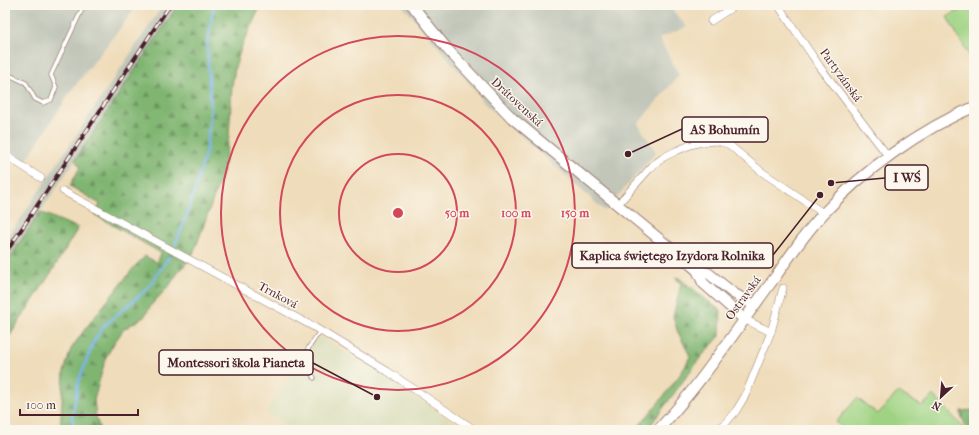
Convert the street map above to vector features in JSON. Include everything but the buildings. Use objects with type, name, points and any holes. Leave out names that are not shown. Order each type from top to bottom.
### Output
[{"type":"street","name":"Drátovenská","points":[[412,5],[448,50],[512,118],[618,204],[696,270],[703,283],[744,319]]},
{"type":"street","points":[[711,21],[736,5]]},
{"type":"street","name":"Partyzánská","points":[[778,5],[820,67],[888,156]]},
{"type":"street","name":"Ostravská","points":[[658,430],[710,366],[798,244],[823,213],[888,156],[935,127],[974,107]]},
{"type":"street","points":[[618,204],[653,165],[664,157],[688,146],[702,142],[716,141],[728,144],[762,172],[823,213]]},
{"type":"street","points":[[5,155],[41,178]]},
{"type":"street","name":"Trnková","points":[[63,191],[321,331],[420,393],[475,430]]},
{"type":"street","name":"Drátovenská","points":[[696,270],[708,273],[733,292],[754,305]]},
{"type":"street","points":[[714,430],[727,427],[745,396],[771,332],[783,288]]},
{"type":"street","points":[[744,319],[771,332]]},
{"type":"lane","points":[[5,73],[26,83],[35,99],[43,103],[51,100],[56,87],[51,75],[84,5]]},
{"type":"lane","points":[[314,378],[307,367],[305,359],[306,353],[321,331]]},
{"type":"shaded area","points":[[5,5],[138,5],[71,91],[25,162],[5,149]]},
{"type":"shaded area","points":[[163,5],[178,5],[5,265],[5,242]]},
{"type":"shaded area","points":[[402,5],[668,5],[687,27],[659,38],[679,75],[638,124],[656,152],[605,211],[484,103],[477,92]]},
{"type":"shaded area","points":[[316,334],[416,397],[464,430],[293,430],[266,412]]},
{"type":"green space","points":[[178,5],[261,5],[241,48],[235,68],[232,85],[229,136],[223,172],[194,252],[182,269],[180,269],[170,285],[152,304],[144,317],[124,329],[106,357],[94,400],[96,417],[100,430],[60,430],[64,372],[71,349],[135,266],[145,256],[156,262],[161,253],[95,215],[100,204],[70,186],[80,167],[75,160]]},
{"type":"green space","points":[[969,5],[974,5],[974,64],[947,17]]},
{"type":"green space","points":[[40,212],[78,228],[51,273],[5,343],[5,265]]},
{"type":"green space","points":[[675,277],[679,278],[721,311],[720,336],[700,358],[650,426],[646,430],[635,430],[682,372],[690,356],[677,330],[673,317],[681,284]]},
{"type":"green space","points":[[898,392],[922,406],[933,395],[966,430],[844,430],[836,422],[857,398],[878,414]]},
{"type":"green space","points":[[974,410],[974,430],[968,430],[961,416],[961,411]]},
{"type":"waterway","points":[[175,245],[188,212],[206,152],[211,110],[207,46],[214,5]]},
{"type":"waterway","points":[[74,430],[72,417],[79,380],[94,341],[104,326],[147,289],[169,257]]},
{"type":"railway","points":[[5,254],[170,5]]},
{"type":"place","name":"AS Bohumín","points":[[628,154]]},
{"type":"place","name":"I WŚ","points":[[831,183]]},
{"type":"place","name":"Kaplica świętego Izydora Rolnika","points":[[820,195]]},
{"type":"place","name":"Montessori škola Pianeta","points":[[377,397]]}]
